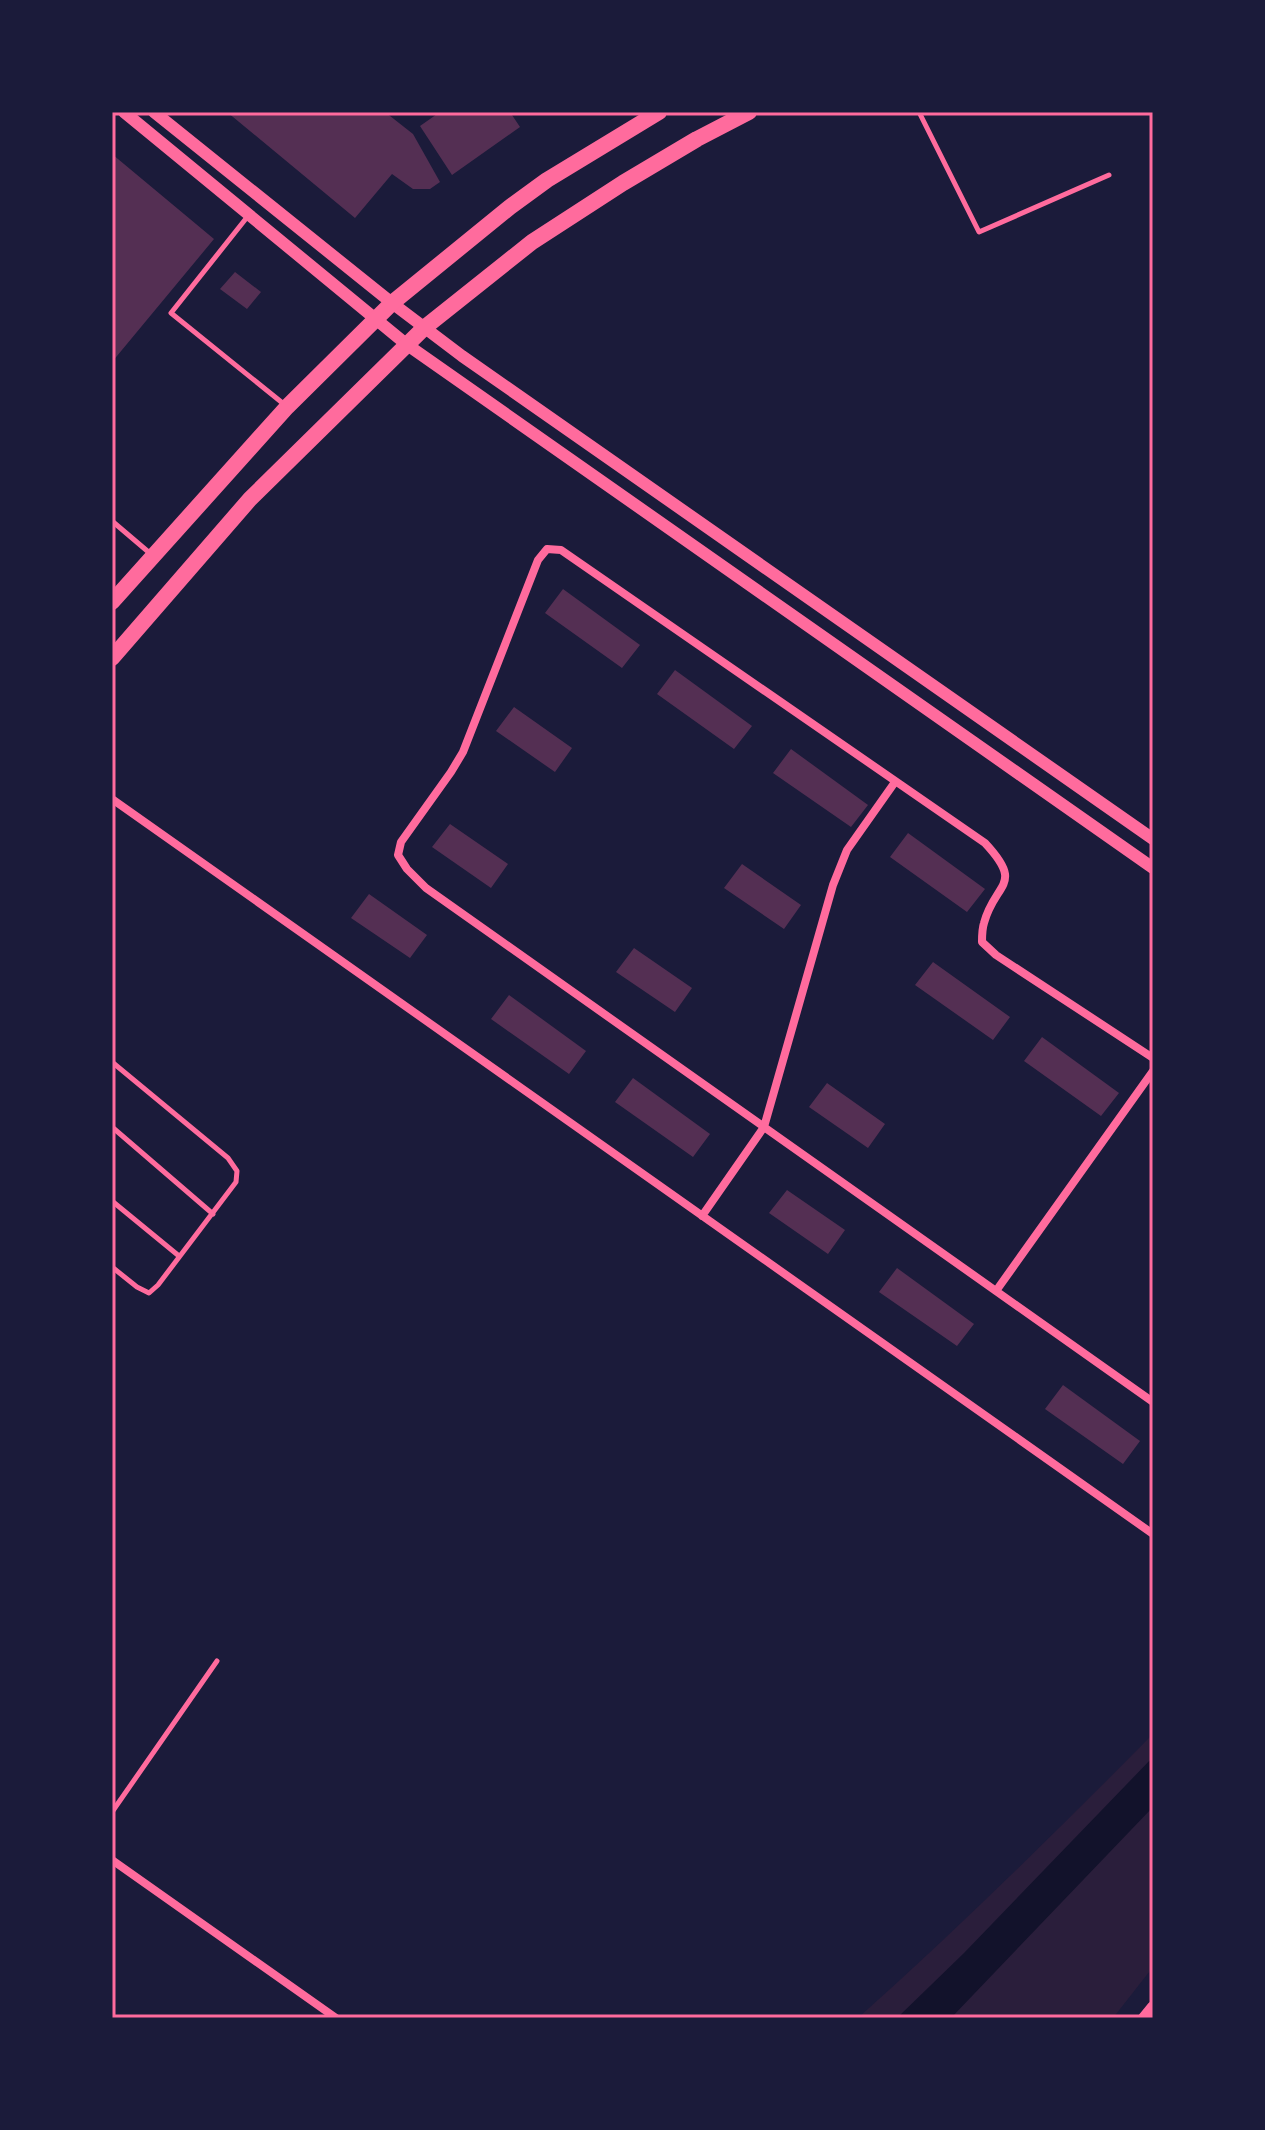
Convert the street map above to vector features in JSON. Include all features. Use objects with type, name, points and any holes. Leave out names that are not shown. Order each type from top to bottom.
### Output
[{"type":"main road","points":[[112,602],[287,407],[392,303],[547,180],[638,117],[659,112]]},
{"type":"main road","points":[[112,658],[250,499],[424,328],[532,242],[697,139],[749,112]]},
{"type":"street","points":[[124,112],[406,344],[1153,868]]},
{"type":"street","points":[[154,112],[424,328],[1153,839]]},
{"type":"street","points":[[1153,1058],[996,955],[982,942],[983,924],[1005,885],[1000,859],[985,843],[561,550],[547,549],[538,560],[463,752],[401,842],[398,855],[407,869],[426,888],[1153,1402]]},
{"type":"street","points":[[702,1216],[764,1127],[833,885],[847,850],[895,782]]},
{"type":"street","points":[[112,799],[1153,1534]]},
{"type":"street","points":[[996,1291],[1153,1071]]},
{"type":"street","points":[[112,1860],[336,2018]]},
{"type":"street","points":[[1144,2018],[1153,2007]]},
{"type":"lane","points":[[919,112],[979,232],[1109,175]]},
{"type":"lane","points":[[249,215],[171,313],[287,407]]},
{"type":"lane","points":[[112,521],[153,555]]},
{"type":"lane","points":[[112,1062],[228,1158],[237,1171],[236,1182],[213,1214],[149,1293],[112,1267]]},
{"type":"lane","points":[[112,1127],[213,1214]]},
{"type":"lane","points":[[112,1201],[179,1256]]},
{"type":"lane","points":[[112,1812],[217,1661]]},
{"type":"shaded area","points":[[1153,1734],[1153,1967],[1113,2018],[858,2018],[1008,1878]]},
{"type":"shaded area","points":[[1153,1757],[1153,1807],[951,2018],[897,2018],[964,1953]]},
{"type":"building","points":[[227,112],[385,112],[413,134],[440,182],[430,189],[413,189],[392,174],[355,218]]},
{"type":"building","points":[[440,112],[510,112],[520,127],[452,175],[420,126]]},
{"type":"building","points":[[112,154],[214,239],[112,362]]},
{"type":"building","points":[[235,272],[261,292],[247,309],[220,289]]},
{"type":"building","points":[[563,589],[640,645],[622,668],[545,613]]},
{"type":"building","points":[[675,670],[752,726],[734,749],[657,694]]},
{"type":"building","points":[[514,707],[572,748],[555,772],[496,731]]},
{"type":"building","points":[[791,749],[868,805],[851,827],[773,773]]},
{"type":"building","points":[[450,824],[508,864],[491,888],[432,847]]},
{"type":"building","points":[[908,833],[985,889],[967,912],[890,857]]},
{"type":"building","points":[[742,864],[801,905],[784,929],[724,888]]},
{"type":"building","points":[[369,894],[427,935],[410,958],[351,918]]},
{"type":"building","points":[[634,948],[692,988],[675,1012],[616,972]]},
{"type":"building","points":[[933,962],[1010,1017],[993,1040],[915,985]]},
{"type":"building","points":[[509,995],[586,1051],[569,1074],[491,1019]]},
{"type":"building","points":[[1042,1037],[1119,1093],[1101,1116],[1024,1061]]},
{"type":"building","points":[[633,1078],[710,1134],[693,1157],[615,1102]]},
{"type":"building","points":[[827,1083],[885,1124],[868,1148],[809,1107]]},
{"type":"building","points":[[787,1190],[845,1230],[828,1254],[769,1213]]},
{"type":"building","points":[[897,1268],[974,1324],[957,1346],[879,1292]]},
{"type":"building","points":[[1063,1385],[1140,1441],[1123,1464],[1045,1409]]}]
